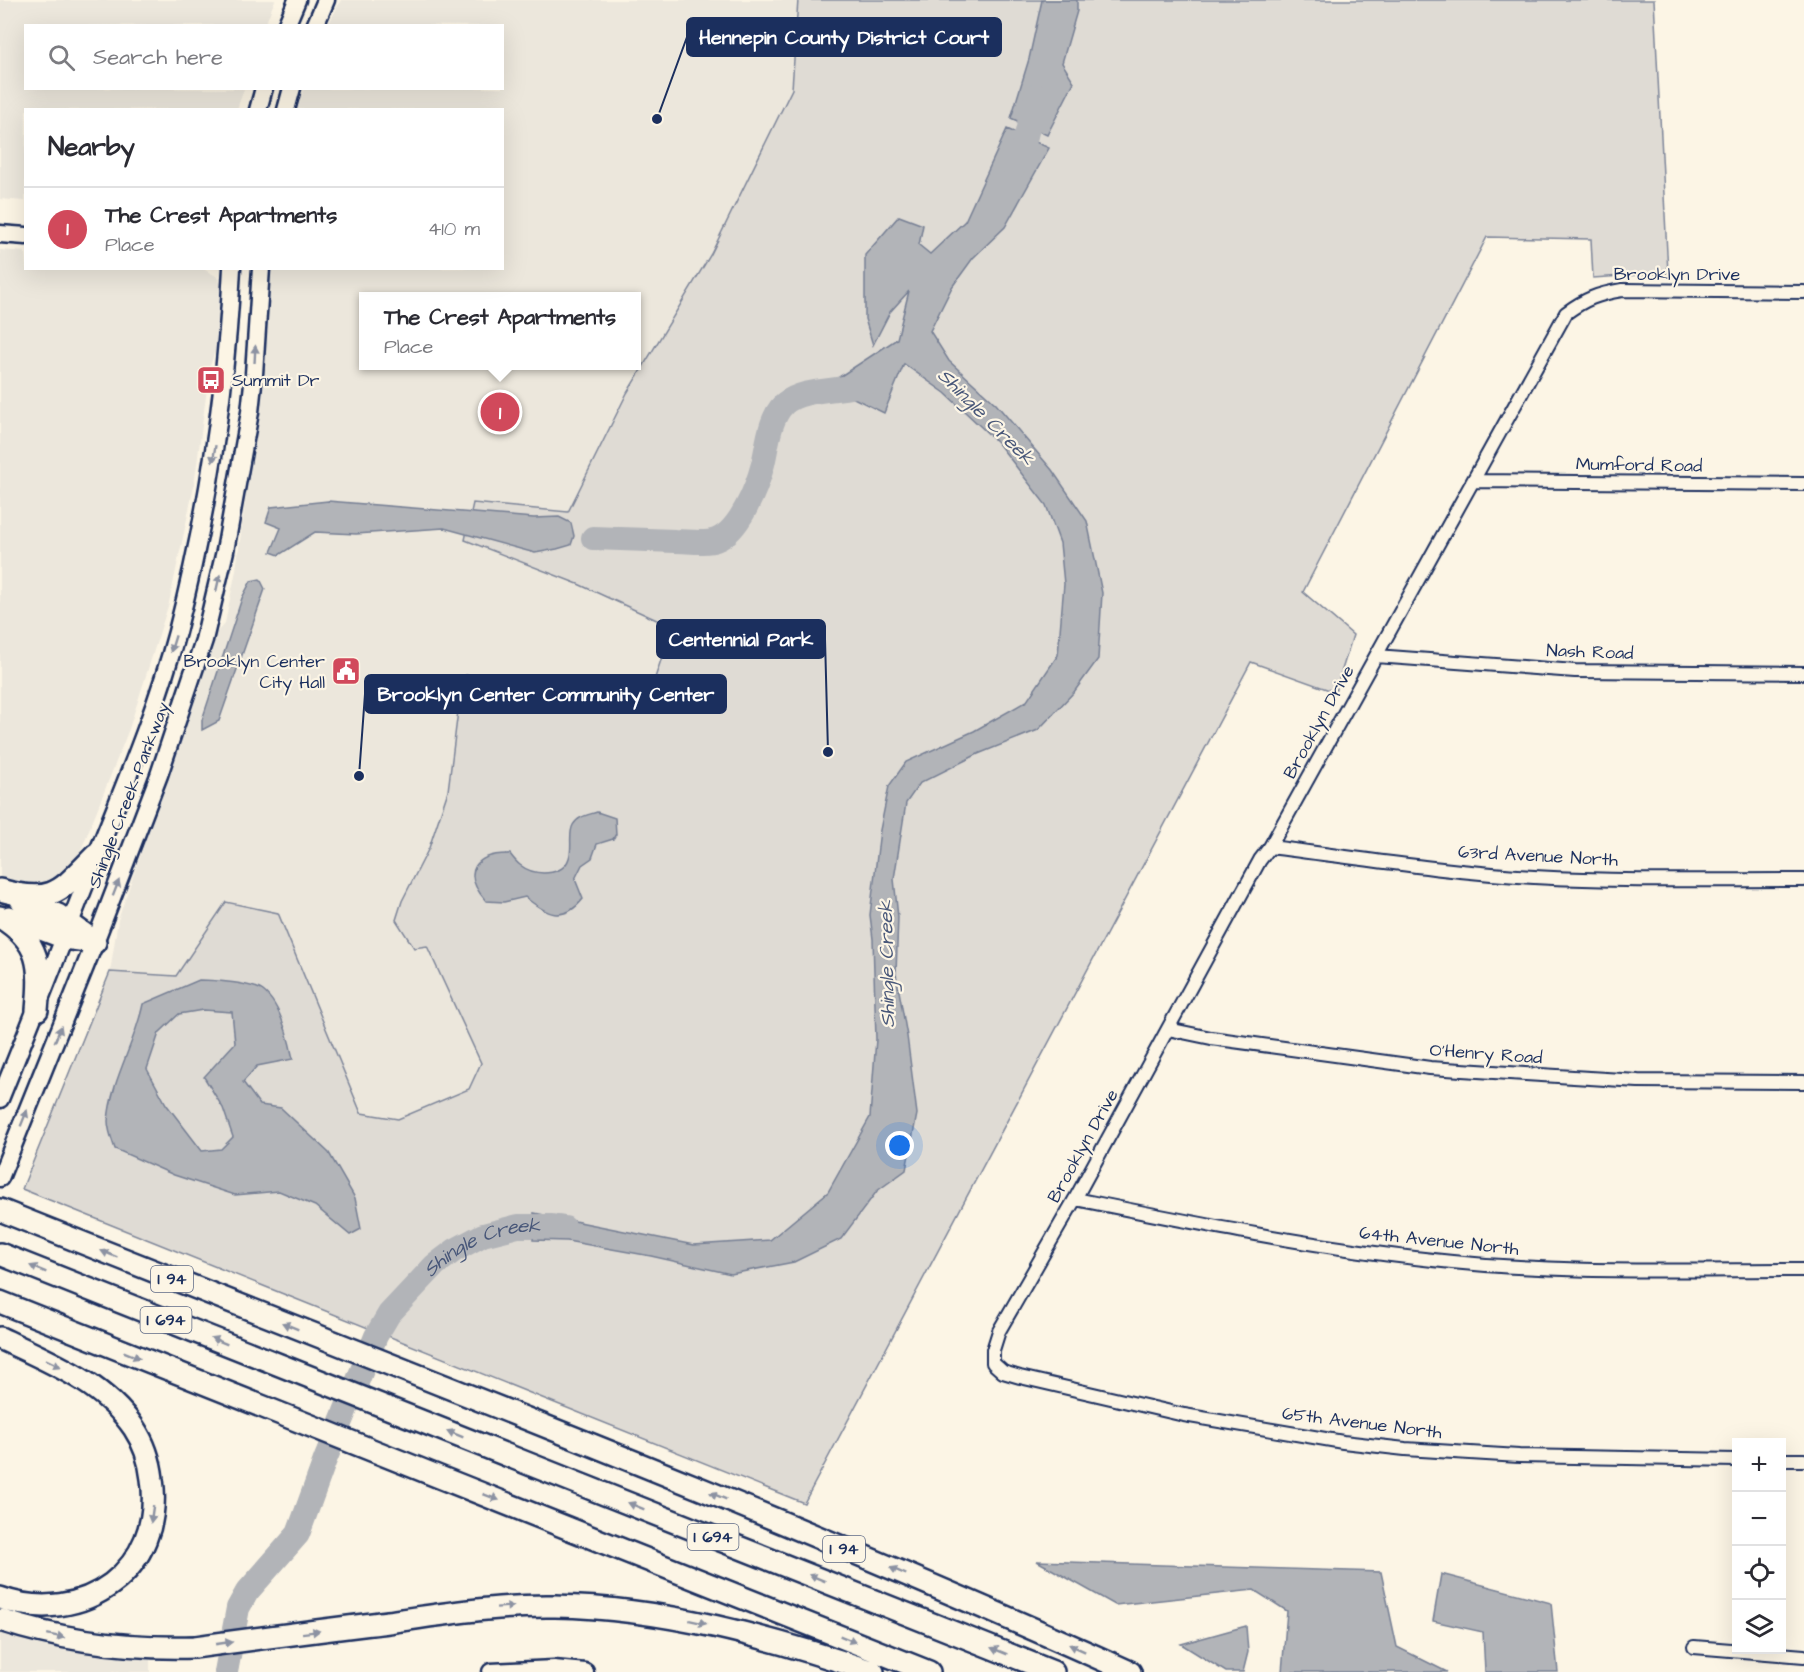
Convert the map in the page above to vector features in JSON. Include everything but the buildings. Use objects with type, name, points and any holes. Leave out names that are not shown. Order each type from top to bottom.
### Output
[{"type":"highway","points":[[0,891],[29,897],[48,896],[67,884],[96,855]]},
{"type":"highway","points":[[0,891],[58,915],[68,931]]},
{"type":"highway","points":[[0,915],[68,931],[95,942]]},
{"type":"highway","points":[[0,915],[20,932],[34,953],[40,975],[37,1010]]},
{"type":"highway","name":"I 94","points":[[0,1210],[778,1521],[1130,1672]]},
{"type":"highway","name":"I 694","points":[[0,1254],[1053,1672]]},
{"type":"highway","points":[[0,1302],[929,1672]]},
{"type":"highway","points":[[0,1338],[64,1369],[115,1405],[141,1440],[151,1468],[154,1501],[150,1529],[139,1555],[120,1577],[98,1593],[73,1603],[45,1607],[30,1606],[0,1598]]},
{"type":"highway","points":[[0,1620],[43,1633],[96,1643],[137,1647],[195,1647],[468,1610],[531,1606],[580,1607],[660,1615],[724,1628],[873,1672]]},
{"type":"street","points":[[287,24],[297,0]]},
{"type":"street","points":[[316,24],[326,0]]},
{"type":"street","points":[[259,108],[263,90]]},
{"type":"street","points":[[287,108],[291,90]]},
{"type":"street","points":[[0,234],[24,236]]},
{"type":"street","name":"Shingle Creek Parkway","points":[[0,1099],[130,771],[157,698],[177,633],[197,546],[215,448],[226,371],[232,270]]},
{"type":"street","name":"Shingle Creek Parkway","points":[[0,1178],[159,775],[183,707],[208,623],[225,551],[250,412],[261,270]]},
{"type":"street","name":"Brooklyn Drive","points":[[993,1363],[993,1350],[999,1331],[1075,1199],[1260,860],[1270,847],[1566,313],[1582,301],[1602,293],[1622,290],[1804,292]]},
{"type":"street","name":"Mumford Road","points":[[1473,481],[1804,484]]},
{"type":"street","name":"Nash Road","points":[[1376,656],[1575,671],[1804,673]]},
{"type":"street","name":"63rd Avenue North","points":[[1270,847],[1533,877],[1632,880],[1804,880]]},
{"type":"street","name":"O'Henry Road","points":[[1168,1029],[1211,1038],[1430,1068],[1638,1081],[1804,1082]]},
{"type":"street","name":"64th Avenue North","points":[[1075,1199],[1330,1248],[1434,1260],[1538,1269],[1804,1270]]},
{"type":"street","name":"65th Avenue North","points":[[993,1363],[1003,1372],[1020,1377],[1133,1404],[1216,1421],[1343,1442],[1519,1456],[1732,1460]]},
{"type":"street","points":[[1786,1460],[1804,1460]]},
{"type":"street","points":[[1694,1647],[1804,1656]]},
{"type":"street","points":[[491,1672],[554,1670],[585,1672]]},
{"type":"shaded area","points":[[0,0],[275,0],[265,24],[24,24],[24,90],[244,90],[237,108],[24,108],[24,201],[0,199]]},
{"type":"shaded area","points":[[341,0],[798,0],[792,89],[711,254],[641,370],[641,292],[359,292],[359,370],[641,370],[627,393],[568,512],[473,503],[578,584],[672,627],[652,687],[591,712],[466,675],[459,703],[448,791],[429,848],[402,901],[396,920],[422,945],[427,945],[481,1063],[469,1089],[398,1119],[361,1113],[278,913],[226,902],[176,976],[110,972],[118,920],[216,633],[225,623],[236,570],[268,330],[270,270],[504,270],[504,108],[297,108],[304,90],[504,90],[504,24],[329,24]]},
{"type":"shaded area","points":[[798,0],[1654,0],[1668,273],[1593,278],[1591,239],[1487,237],[1303,592],[1353,635],[1335,692],[1251,662],[804,1503],[22,1189],[110,972],[176,976],[226,902],[278,913],[361,1113],[398,1119],[469,1089],[481,1063],[427,946],[414,948],[396,920],[402,901],[429,848],[448,791],[459,703],[466,675],[591,712],[652,687],[672,627],[578,584],[465,540],[473,503],[568,512],[627,393],[711,254],[792,89]]},
{"type":"shaded area","points":[[0,250],[24,252],[24,270],[205,270],[216,276],[223,288],[222,331],[210,366],[194,486],[169,603],[129,729],[72,873],[47,890],[0,885]]},
{"type":"shaded area","points":[[0,1624],[150,1653],[150,1672],[0,1672]]},
{"type":"water","points":[[1042,0],[1077,0],[1077,11],[1062,63],[1074,82],[1047,135],[1011,118],[1029,59]]},
{"type":"water","points":[[1007,129],[1049,148],[1005,227],[973,258],[952,287],[930,331],[949,361],[996,404],[1052,470],[1087,521],[1102,593],[1098,659],[1074,692],[1038,730],[978,754],[920,783],[906,803],[894,879],[898,917],[896,974],[917,1114],[906,1170],[877,1191],[841,1239],[794,1262],[731,1274],[651,1256],[567,1241],[533,1240],[534,1213],[694,1245],[770,1240],[828,1192],[870,1117],[876,1039],[873,939],[870,915],[880,830],[889,786],[906,762],[974,731],[1027,701],[1058,655],[1064,584],[1060,543],[1046,505],[997,442],[945,393],[904,364],[884,413],[827,385],[897,339],[909,291],[890,312],[873,345],[865,319],[865,255],[899,216],[923,225],[919,245],[930,254],[965,221]]},
{"type":"water","points":[[328,501],[534,518],[559,517],[571,523],[574,536],[571,545],[535,553],[444,528],[356,534],[315,532],[279,555],[271,552],[281,528],[266,522],[271,507]]},
{"type":"water","points":[[260,579],[265,589],[219,721],[202,730],[202,720],[242,598],[251,581]]},
{"type":"water","points":[[597,812],[615,818],[616,834],[613,839],[597,844],[592,858],[582,865],[575,879],[583,899],[576,907],[568,912],[554,914],[540,908],[525,897],[504,902],[486,901],[478,891],[473,873],[476,866],[488,857],[510,854],[526,869],[540,873],[561,869],[569,858],[573,825],[580,818]]},
{"type":"water","points":[[199,980],[251,986],[263,991],[269,997],[283,1023],[293,1059],[257,1066],[243,1082],[260,1105],[281,1108],[329,1153],[355,1198],[361,1229],[350,1235],[315,1206],[279,1191],[235,1195],[174,1175],[115,1149],[108,1124],[110,1106],[143,1004]],"holes":[[[203,1010],[232,1012],[235,1043],[204,1077],[223,1108],[233,1137],[221,1149],[202,1151],[166,1104],[147,1069],[159,1033],[179,1014]]]},
{"type":"water","points":[[1037,1561],[1381,1572],[1397,1647],[1447,1672],[1282,1672],[1287,1611],[1254,1590],[1115,1605]]},
{"type":"water","points":[[1441,1574],[1551,1603],[1558,1672],[1485,1672],[1483,1632],[1433,1621]]},
{"type":"water","points":[[1246,1626],[1248,1652],[1243,1672],[1226,1672],[1181,1644]]},
{"type":"waterway","name":"Shingle Creek","points":[[1014,167],[1024,144],[1036,95]]},
{"type":"waterway","points":[[593,538],[707,542],[725,535],[740,518],[752,496],[763,464],[772,424],[784,404],[812,392],[867,383]]},
{"type":"waterway","name":"Shingle Creek","points":[[226,1672],[238,1608],[247,1592],[298,1534],[325,1460],[376,1336],[389,1314],[435,1265],[455,1250],[483,1235],[518,1226],[565,1228]]},
{"type":"place","name":"Hennepin County District Court","points":[[657,119]]},
{"type":"place","name":"Summit Dr","points":[[211,380]]},
{"type":"place","name":"The Crest Apartments","points":[[500,412]]},
{"type":"place","name":"Brooklyn Center City Hall","points":[[346,671]]},
{"type":"place","name":"Centennial Park","points":[[828,752]]},
{"type":"place","name":"Brooklyn Center Community Center","points":[[359,776]]}]
